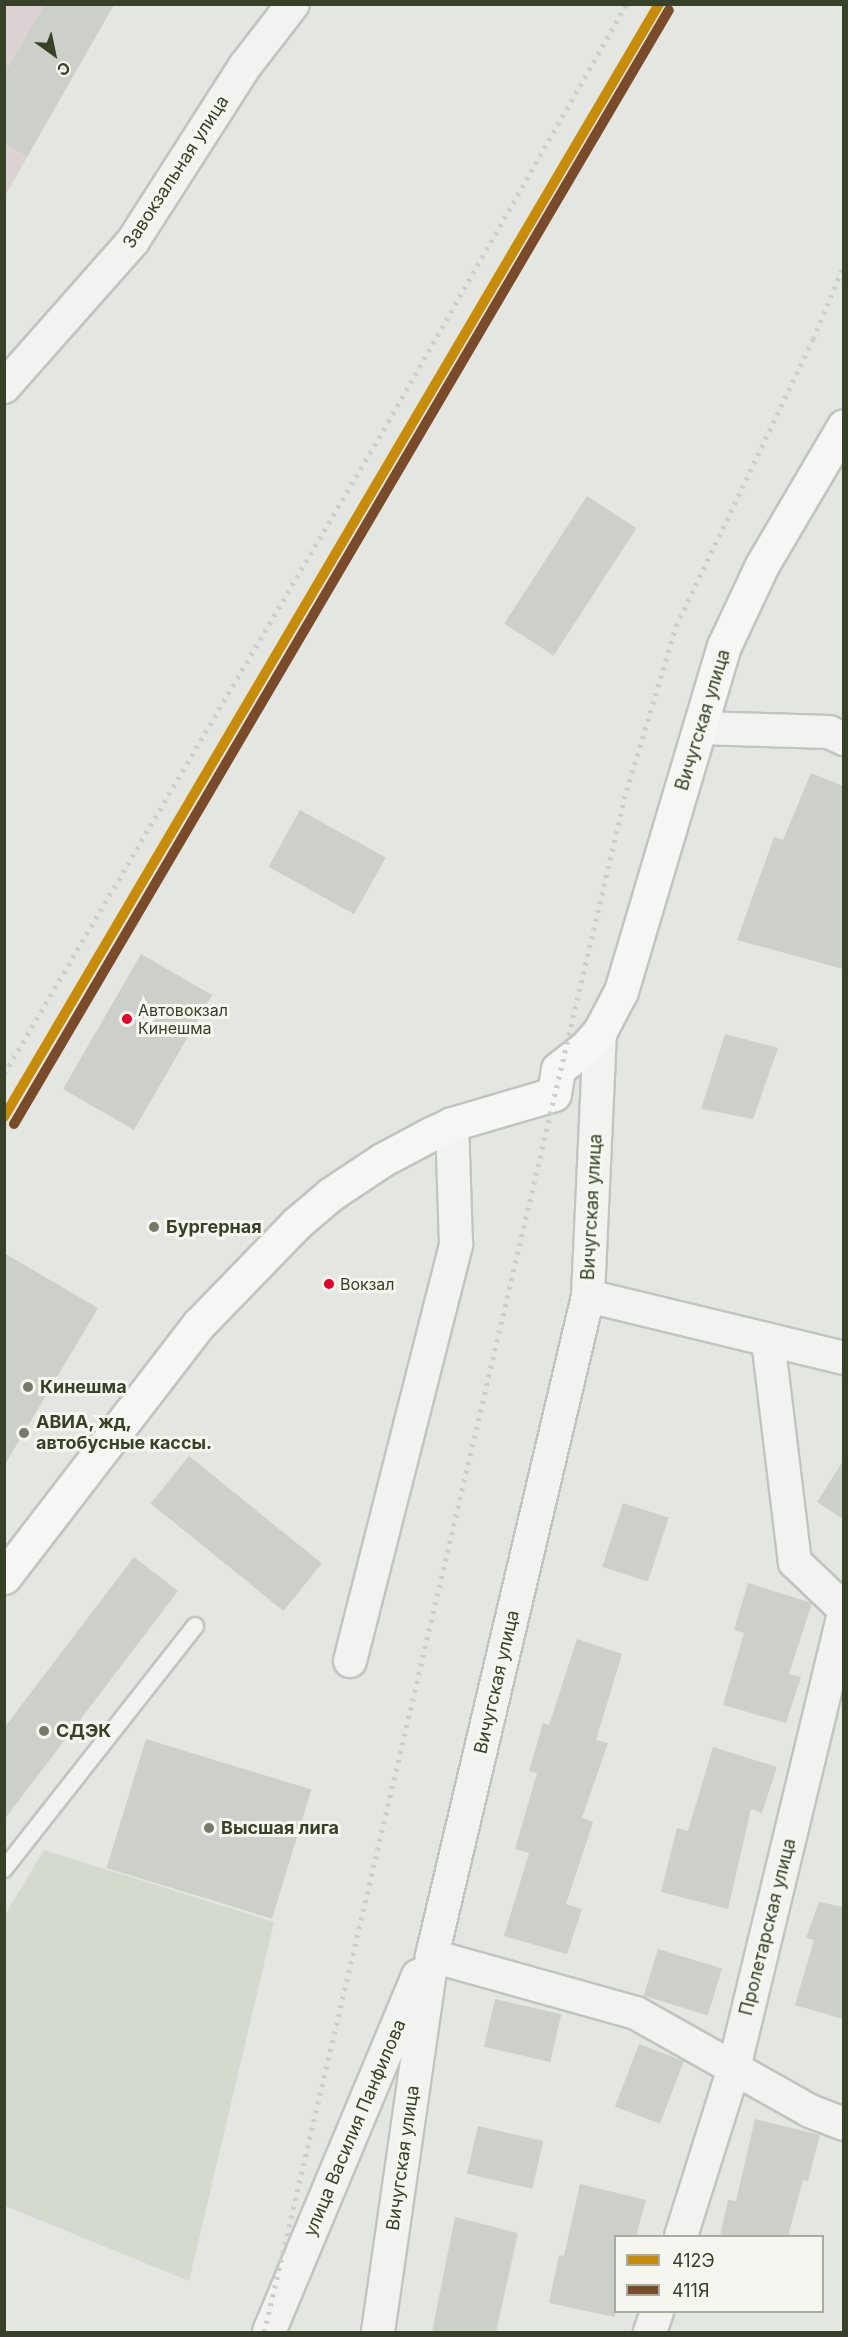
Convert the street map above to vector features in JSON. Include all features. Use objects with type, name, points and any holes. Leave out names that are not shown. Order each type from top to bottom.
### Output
[{"type":"main road","name":"Вичугская улица","points":[[4,1576],[199,1323],[297,1222],[331,1194],[382,1160],[452,1124],[554,1094],[558,1069],[584,1049],[600,1031],[621,991],[724,646],[762,565],[843,426]]},
{"type":"street","name":"Завокзальная улица","points":[[4,387],[133,241],[245,66],[293,4]]},
{"type":"street","points":[[700,728],[829,732],[843,739]]},
{"type":"street","name":"Вичугская улица","points":[[378,2332],[432,1956],[588,1296],[600,1031]]},
{"type":"street","points":[[350,1662],[456,1244],[452,1124]]},
{"type":"street","points":[[588,1296],[843,1358]]},
{"type":"street","points":[[768,1340],[795,1562],[843,1609]]},
{"type":"street","name":"Пролетарская улица","points":[[681,2235],[734,2068],[843,1614]]},
{"type":"street","name":"улица Василия Панфилова","points":[[269,2332],[441,1923]]},
{"type":"street","points":[[432,1956],[636,2013],[810,2111],[843,2124]]},
{"type":"street","points":[[651,2332],[657,2313]]},
{"type":"lane","points":[[4,1869],[195,1626]]},
{"type":"shaded area","points":[[5,5],[114,5],[5,196]]},
{"type":"shaded area","points":[[44,1850],[274,1922],[189,2281],[5,2206],[5,1915]]},
{"type":"building","points":[[45,4],[114,4],[27,156],[4,143],[4,75]]},
{"type":"building","points":[[587,496],[636,528],[554,656],[504,623]]},
{"type":"building","points":[[811,773],[843,786],[843,969],[737,940],[774,837],[783,840]]},
{"type":"building","points":[[300,810],[386,858],[354,914],[268,867]]},
{"type":"building","points":[[141,954],[212,995],[134,1130],[63,1089]]},
{"type":"building","points":[[725,1034],[778,1048],[753,1119],[701,1109]]},
{"type":"building","name":"Кинешма","points":[[4,1253],[98,1308],[4,1466]]},
{"type":"building","points":[[189,1456],[322,1564],[284,1611],[151,1503]]},
{"type":"building","points":[[843,1461],[843,1519],[817,1502]]},
{"type":"building","points":[[623,1503],[669,1518],[648,1582],[602,1567]]},
{"type":"building","points":[[134,1557],[178,1591],[4,1820],[4,1728]]},
{"type":"building","points":[[748,1583],[812,1603],[789,1674],[801,1677],[786,1723],[723,1705],[744,1633],[734,1630]]},
{"type":"building","points":[[577,1639],[622,1654],[596,1740],[608,1743],[582,1818],[593,1822],[566,1904],[582,1909],[567,1954],[504,1936],[529,1853],[515,1849],[537,1773],[529,1771],[543,1723],[549,1725]]},
{"type":"building","name":"Высшая лига","points":[[146,1739],[311,1790],[272,1919],[107,1868]]},
{"type":"building","points":[[713,1747],[777,1767],[762,1813],[751,1809],[728,1909],[661,1892],[677,1828],[688,1831]]},
{"type":"building","points":[[819,1902],[843,1907],[843,2019],[795,2005],[814,1940],[806,1938]]},
{"type":"building","points":[[658,1949],[722,1969],[708,2015],[644,1996]]},
{"type":"building","points":[[495,1999],[561,2014],[550,2062],[484,2047]]},
{"type":"building","points":[[639,2044],[684,2061],[660,2124],[615,2107]]},
{"type":"building","points":[[755,2119],[820,2135],[808,2181],[803,2180],[788,2235],[720,2235],[728,2200],[736,2201]]},
{"type":"building","points":[[478,2126],[543,2141],[532,2189],[467,2174]]},
{"type":"building","points":[[580,2184],[646,2200],[636,2235],[614,2235],[615,2317],[549,2303],[559,2255],[564,2256]]},
{"type":"building","points":[[455,2217],[518,2233],[496,2332],[432,2332]]},
{"type":"railway","points":[[4,1074],[388,422],[626,4]]},
{"type":"railway","points":[[264,2332],[624,799],[676,626],[813,339],[844,265]]},
{"type":"transit line","name":"412Э","points":[[4,1117],[659,4]]},
{"type":"transit line","name":"411Я","points":[[14,1124],[669,10]]},
{"type":"place","name":"Автовокзал Кинешма","points":[[127,1019]]},
{"type":"place","name":"Бургерная","points":[[154,1227]]},
{"type":"place","name":"Вокзал","points":[[329,1284]]},
{"type":"place","name":"Кинешма","points":[[28,1387]]},
{"type":"place","name":"АВИА, жд, автобусные кассы.","points":[[24,1433]]},
{"type":"place","name":"СДЭК","points":[[44,1731]]},
{"type":"place","name":"Высшая лига","points":[[209,1828]]}]
